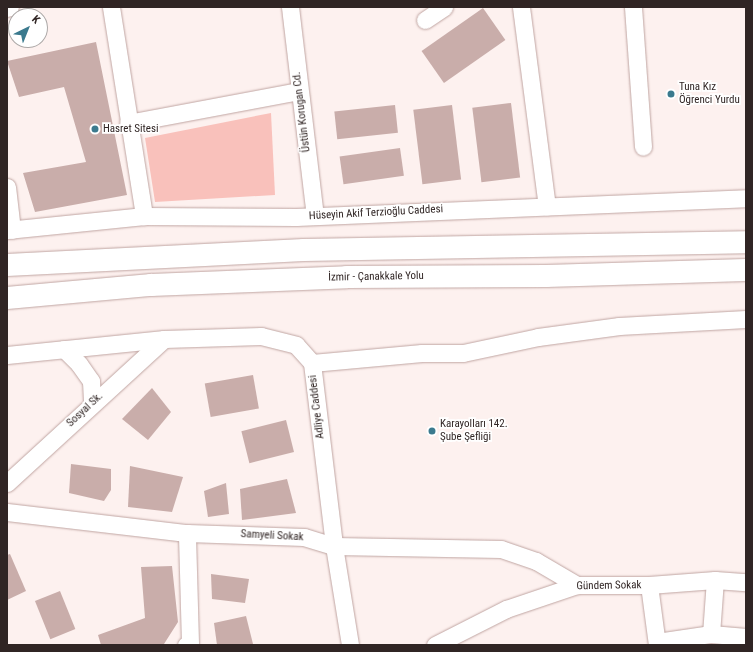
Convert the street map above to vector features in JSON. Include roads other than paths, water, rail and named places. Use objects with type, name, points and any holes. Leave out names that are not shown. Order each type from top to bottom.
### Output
[{"type":"highway","points":[[7,265],[304,250],[746,242]]},
{"type":"highway","name":"İzmir - Çanakkale Yolu","points":[[7,298],[151,285],[347,277],[546,276],[746,270]]},
{"type":"street","points":[[111,7],[128,123],[144,216]]},
{"type":"street","name":"Üstün Korugan Cd.","points":[[290,7],[315,216]]},
{"type":"street","points":[[425,20],[444,7]]},
{"type":"street","points":[[521,7],[547,206]]},
{"type":"street","points":[[633,7],[643,148]]},
{"type":"street","points":[[128,123],[299,91]]},
{"type":"street","points":[[7,187],[10,230]]},
{"type":"street","name":"Hüseyin Akif Terzioğlu Caddesi","points":[[10,230],[144,216],[315,216],[746,198]]},
{"type":"street","points":[[312,364],[422,353],[463,353],[538,337],[619,326],[746,319]]},
{"type":"street","name":"Adliye Caddesi","points":[[7,355],[164,339],[261,336],[296,345],[312,364],[334,546],[350,645]]},
{"type":"street","name":"Sosyal Sk.","points":[[7,483],[92,403],[164,339]]},
{"type":"street","points":[[64,349],[79,364],[91,381],[92,403]]},
{"type":"street","name":"Samyeli Sokak","points":[[7,512],[187,533],[304,537],[334,546],[501,549],[536,561],[577,585]]},
{"type":"street","points":[[186,645],[190,643],[187,533]]},
{"type":"street","points":[[710,634],[715,580]]},
{"type":"street","name":"Gündem Sokak","points":[[435,645],[506,609],[577,585],[649,586],[715,580],[746,582]]},
{"type":"street","points":[[649,586],[657,644],[710,634],[746,637]]},
{"type":"place","name":"Tuna Kız Öğrenci Yurdu","points":[[671,94]]},
{"type":"place","name":"Hasret Sitesi","points":[[95,129]]},
{"type":"place","name":"Karayolları 142. Şube Şefliği","points":[[432,431]]}]
